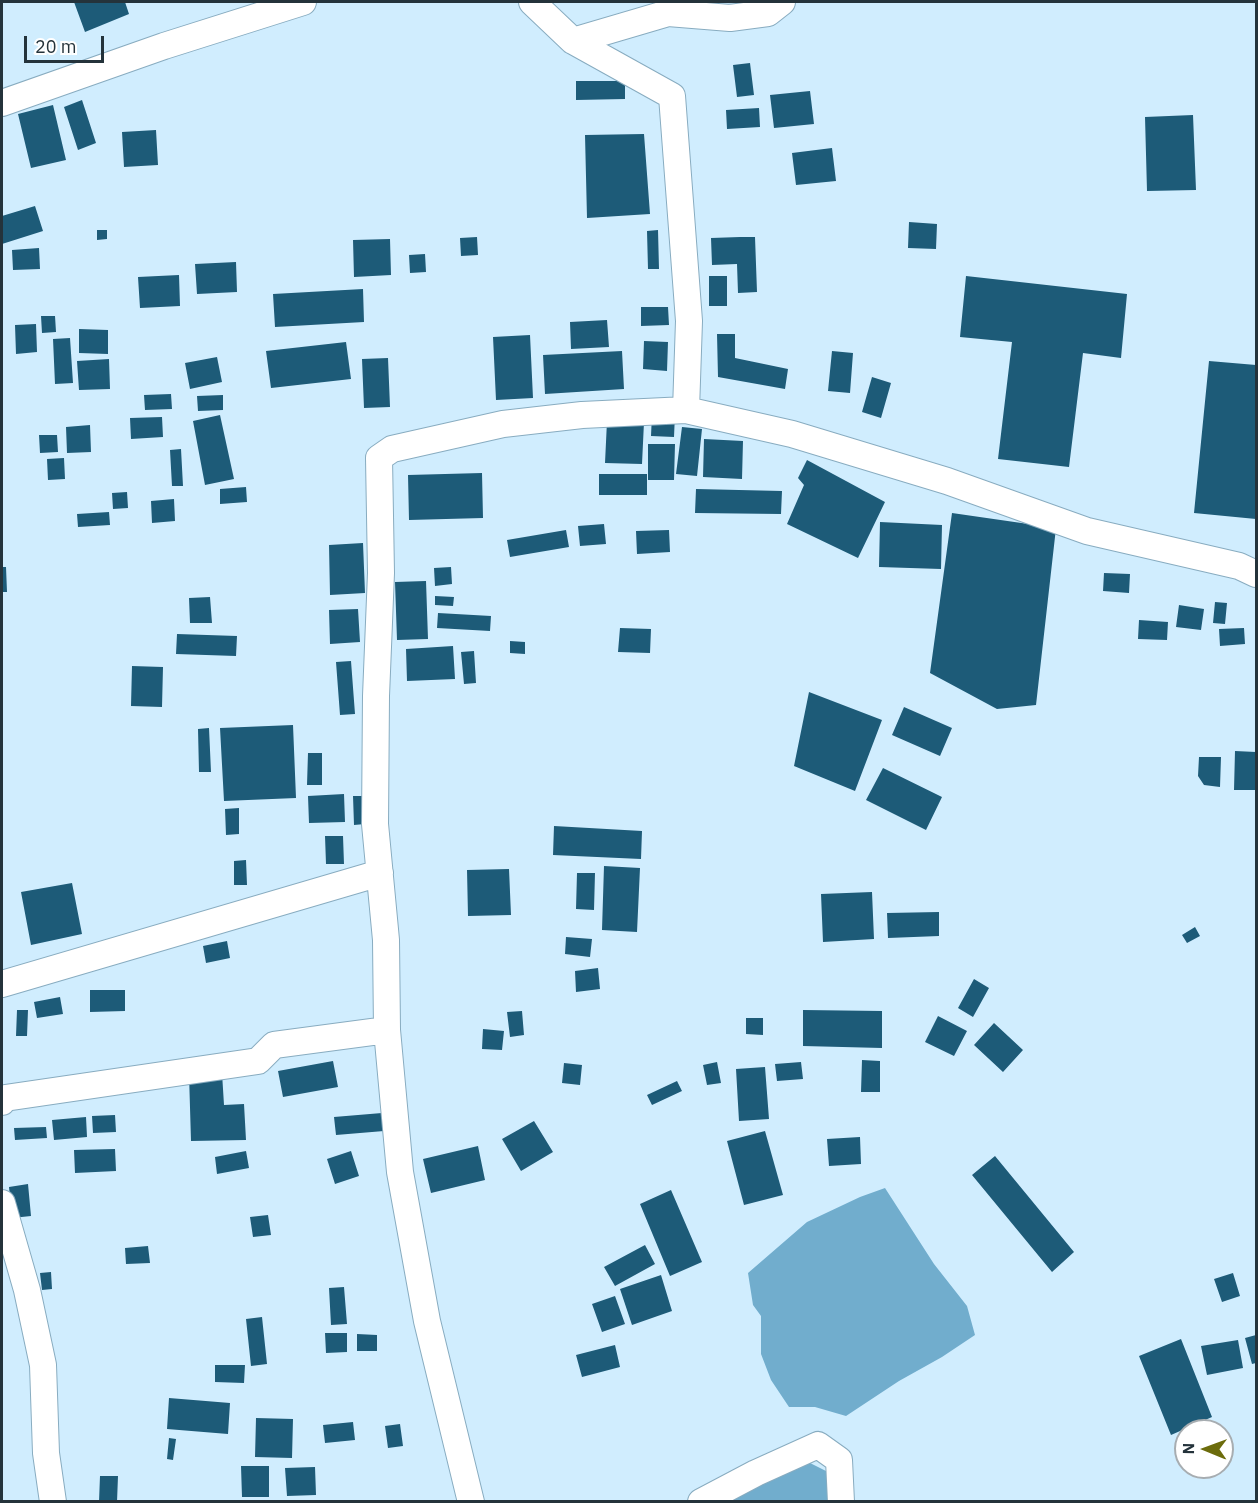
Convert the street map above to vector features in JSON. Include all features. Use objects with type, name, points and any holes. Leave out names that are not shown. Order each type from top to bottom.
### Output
[{"type":"street","points":[[2,104],[164,46],[303,2]]},
{"type":"street","points":[[532,2],[573,41],[672,96],[689,321],[686,410]]},
{"type":"street","points":[[573,41],[668,12],[730,18],[768,13],[782,2]]},
{"type":"street","points":[[471,1502],[427,1321],[400,1172],[387,1030],[386,940],[375,824],[376,696],[381,573],[379,458],[392,449],[503,424],[582,415],[686,410],[792,434],[946,481],[1087,531],[1239,566],[1257,574]]},
{"type":"street","points":[[2,984],[380,873]]},
{"type":"street","points":[[2,1102],[5,1098],[258,1061],[274,1045],[387,1030]]},
{"type":"street","points":[[2,1203],[27,1290],[43,1365],[46,1453],[53,1502]]},
{"type":"street","points":[[701,1502],[756,1473],[818,1445],[839,1460],[841,1502]]},
{"type":"water","points":[[885,1188],[934,1264],[967,1306],[975,1335],[846,1416],[815,1407],[789,1407],[771,1380],[761,1354],[761,1316],[753,1305],[748,1273],[807,1222]]},
{"type":"water","points":[[808,1462],[832,1474],[833,1501],[726,1502]]},
{"type":"building","points":[[74,2],[125,2],[129,14],[85,32]]},
{"type":"building","points":[[750,63],[754,95],[737,97],[733,65]]},
{"type":"building","points":[[576,81],[625,81],[625,99],[576,100]]},
{"type":"building","points":[[810,91],[814,124],[774,128],[770,95]]},
{"type":"building","points":[[82,100],[96,143],[78,150],[64,107]]},
{"type":"building","points":[[53,105],[66,160],[31,168],[18,114]]},
{"type":"building","points":[[759,108],[760,127],[727,129],[726,110]]},
{"type":"building","points":[[1193,115],[1196,190],[1147,191],[1145,117]]},
{"type":"building","points":[[156,130],[158,165],[124,167],[122,132]]},
{"type":"building","points":[[644,134],[650,214],[587,218],[585,135]]},
{"type":"building","points":[[832,148],[836,181],[796,185],[792,153]]},
{"type":"building","points":[[35,206],[43,231],[2,244],[2,216]]},
{"type":"building","points":[[909,222],[937,224],[936,249],[908,248]]},
{"type":"building","points":[[97,230],[107,230],[107,239],[97,240]]},
{"type":"building","points":[[658,230],[659,269],[648,269],[647,231]]},
{"type":"building","points":[[477,237],[478,255],[461,256],[460,238]]},
{"type":"building","points":[[755,237],[757,292],[738,293],[737,264],[712,265],[711,238]]},
{"type":"building","points":[[390,239],[391,275],[354,277],[353,240]]},
{"type":"building","points":[[39,248],[40,269],[13,270],[12,250]]},
{"type":"building","points":[[425,254],[426,272],[410,273],[409,255]]},
{"type":"building","points":[[236,262],[237,292],[197,294],[195,264]]},
{"type":"building","points":[[179,275],[180,306],[140,308],[138,277]]},
{"type":"building","points":[[709,276],[727,276],[727,306],[709,306]]},
{"type":"building","points":[[966,276],[1127,294],[1121,358],[1083,353],[1069,467],[998,459],[1012,342],[960,337]]},
{"type":"building","points":[[363,289],[364,322],[275,327],[273,294]]},
{"type":"building","points":[[641,307],[668,307],[669,325],[641,326]]},
{"type":"building","points":[[41,316],[55,316],[56,332],[42,333]]},
{"type":"building","points":[[607,320],[609,347],[571,349],[570,322]]},
{"type":"building","points":[[36,324],[37,352],[16,354],[15,325]]},
{"type":"building","points":[[79,329],[108,330],[108,354],[79,353]]},
{"type":"building","points":[[717,334],[735,334],[735,358],[788,369],[785,389],[718,377]]},
{"type":"building","points":[[530,335],[533,398],[496,400],[493,337]]},
{"type":"building","points":[[70,338],[73,383],[55,384],[53,339]]},
{"type":"building","points":[[644,341],[668,342],[667,371],[643,369]]},
{"type":"building","points":[[346,342],[351,379],[271,388],[266,351]]},
{"type":"building","points":[[622,351],[624,389],[545,394],[543,355]]},
{"type":"building","points":[[832,351],[853,353],[850,393],[828,391]]},
{"type":"building","points":[[217,357],[222,382],[190,389],[185,363]]},
{"type":"building","points":[[388,358],[390,407],[364,408],[362,359]]},
{"type":"building","points":[[109,359],[110,389],[79,390],[77,361]]},
{"type":"building","points":[[1209,361],[1256,365],[1256,519],[1194,513]]},
{"type":"building","points":[[872,377],[891,383],[881,418],[862,412]]},
{"type":"building","points":[[171,394],[172,409],[145,410],[144,395]]},
{"type":"building","points":[[223,395],[223,410],[198,411],[197,396]]},
{"type":"building","points":[[652,414],[675,414],[674,437],[651,436]]},
{"type":"building","points":[[220,415],[234,479],[205,485],[193,421]]},
{"type":"building","points":[[162,417],[163,437],[131,439],[130,418]]},
{"type":"building","points":[[607,421],[644,422],[642,464],[605,463]]},
{"type":"building","points":[[90,425],[91,452],[67,453],[66,427]]},
{"type":"building","points":[[682,427],[702,429],[697,476],[676,474]]},
{"type":"building","points":[[39,435],[57,435],[58,452],[40,453]]},
{"type":"building","points":[[704,439],[743,441],[742,479],[703,477]]},
{"type":"building","points":[[648,444],[675,444],[674,480],[648,480]]},
{"type":"building","points":[[181,449],[183,486],[172,486],[170,450]]},
{"type":"building","points":[[64,458],[65,479],[48,480],[47,459]]},
{"type":"building","points":[[807,460],[885,502],[858,558],[787,524],[804,485],[798,478]]},
{"type":"building","points":[[482,473],[483,518],[409,520],[408,475]]},
{"type":"building","points":[[599,474],[647,474],[647,495],[599,495]]},
{"type":"building","points":[[246,487],[247,502],[220,504],[220,489]]},
{"type":"building","points":[[696,489],[782,491],[781,514],[695,513]]},
{"type":"building","points":[[127,492],[128,508],[113,509],[112,493]]},
{"type":"building","points":[[174,499],[175,521],[152,523],[151,501]]},
{"type":"building","points":[[109,512],[110,525],[78,527],[77,514]]},
{"type":"building","points":[[952,513],[1056,528],[1036,705],[997,709],[930,673]]},
{"type":"building","points":[[880,522],[942,525],[941,569],[879,567]]},
{"type":"building","points":[[604,524],[606,544],[580,546],[578,526]]},
{"type":"building","points":[[566,530],[569,547],[510,557],[507,540]]},
{"type":"building","points":[[669,530],[670,552],[637,554],[636,531]]},
{"type":"building","points":[[363,543],[365,593],[330,595],[329,545]]},
{"type":"building","points":[[2,567],[6,567],[7,592],[2,592]]},
{"type":"building","points":[[451,567],[452,584],[435,586],[434,568]]},
{"type":"building","points":[[1104,573],[1130,574],[1129,593],[1103,591]]},
{"type":"building","points":[[426,581],[428,639],[397,640],[395,582]]},
{"type":"building","points":[[435,596],[454,597],[453,606],[435,605]]},
{"type":"building","points":[[210,597],[212,623],[190,623],[189,598]]},
{"type":"building","points":[[1215,602],[1227,603],[1225,624],[1213,623]]},
{"type":"building","points":[[1179,605],[1204,609],[1201,630],[1176,627]]},
{"type":"building","points":[[358,609],[360,642],[330,644],[329,610]]},
{"type":"building","points":[[438,613],[491,616],[490,631],[437,628]]},
{"type":"building","points":[[1139,620],[1168,622],[1167,640],[1138,639]]},
{"type":"building","points":[[620,628],[651,629],[650,653],[618,652]]},
{"type":"building","points":[[1244,628],[1245,644],[1220,646],[1219,629]]},
{"type":"building","points":[[177,634],[237,636],[236,656],[176,654]]},
{"type":"building","points":[[510,641],[525,642],[525,654],[510,653]]},
{"type":"building","points":[[453,646],[455,679],[407,681],[406,649]]},
{"type":"building","points":[[474,651],[476,683],[464,684],[461,652]]},
{"type":"building","points":[[351,661],[355,714],[340,715],[336,662]]},
{"type":"building","points":[[132,666],[163,667],[162,707],[131,706]]},
{"type":"building","points":[[809,692],[882,720],[855,791],[794,766]]},
{"type":"building","points":[[904,707],[952,728],[940,756],[892,735]]},
{"type":"building","points":[[293,725],[296,798],[224,801],[220,728]]},
{"type":"building","points":[[209,728],[211,772],[199,772],[198,729]]},
{"type":"building","points":[[1235,751],[1256,752],[1256,790],[1234,790]]},
{"type":"building","points":[[308,753],[322,753],[322,785],[307,785]]},
{"type":"building","points":[[1199,757],[1221,757],[1220,787],[1204,785],[1198,776]]},
{"type":"building","points":[[883,768],[942,797],[926,830],[866,800]]},
{"type":"building","points":[[344,794],[345,822],[309,823],[308,796]]},
{"type":"building","points":[[353,796],[365,796],[365,824],[354,825]]},
{"type":"building","points":[[239,808],[239,834],[226,835],[225,809]]},
{"type":"building","points":[[554,826],[642,831],[641,859],[553,855]]},
{"type":"building","points":[[325,836],[343,836],[344,864],[326,864]]},
{"type":"building","points":[[246,860],[247,885],[234,885],[234,861]]},
{"type":"building","points":[[604,866],[640,868],[637,932],[602,930]]},
{"type":"building","points":[[509,869],[511,915],[468,916],[467,870]]},
{"type":"building","points":[[577,873],[595,873],[594,910],[576,909]]},
{"type":"building","points":[[72,883],[82,934],[31,945],[21,892]]},
{"type":"building","points":[[872,892],[874,939],[823,942],[821,894]]},
{"type":"building","points":[[939,912],[939,936],[888,938],[887,913]]},
{"type":"building","points":[[1195,927],[1200,936],[1187,943],[1182,935]]},
{"type":"building","points":[[566,937],[592,939],[590,957],[565,954]]},
{"type":"building","points":[[227,941],[230,958],[206,963],[203,946]]},
{"type":"building","points":[[598,968],[600,989],[576,992],[575,971]]},
{"type":"building","points":[[974,979],[989,988],[973,1017],[958,1008]]},
{"type":"building","points":[[90,990],[125,990],[125,1011],[90,1012]]},
{"type":"building","points":[[60,997],[63,1014],[37,1018],[34,1002]]},
{"type":"building","points":[[17,1010],[28,1010],[27,1036],[16,1036]]},
{"type":"building","points":[[803,1010],[882,1011],[882,1048],[803,1046]]},
{"type":"building","points":[[522,1011],[524,1035],[510,1037],[507,1012]]},
{"type":"building","points":[[938,1016],[967,1031],[954,1056],[925,1042]]},
{"type":"building","points":[[746,1018],[763,1018],[763,1035],[746,1034]]},
{"type":"building","points":[[994,1023],[1023,1050],[1003,1072],[974,1045]]},
{"type":"building","points":[[483,1029],[504,1031],[502,1050],[482,1049]]},
{"type":"building","points":[[862,1060],[880,1061],[880,1092],[861,1092]]},
{"type":"building","points":[[333,1061],[338,1087],[283,1097],[278,1071]]},
{"type":"building","points":[[717,1062],[721,1083],[707,1085],[703,1065]]},
{"type":"building","points":[[801,1062],[803,1079],[777,1081],[775,1064]]},
{"type":"building","points":[[564,1063],[582,1065],[580,1085],[562,1083]]},
{"type":"building","points":[[765,1067],[769,1119],[739,1121],[736,1069]]},
{"type":"building","points":[[222,1073],[224,1105],[244,1104],[246,1140],[191,1141],[189,1074]]},
{"type":"building","points":[[677,1081],[682,1091],[652,1105],[647,1095]]},
{"type":"building","points":[[382,1113],[384,1131],[336,1135],[334,1117]]},
{"type":"building","points":[[115,1115],[116,1132],[93,1133],[92,1116]]},
{"type":"building","points":[[86,1117],[87,1137],[54,1140],[52,1120]]},
{"type":"building","points":[[534,1121],[553,1152],[521,1171],[502,1139]]},
{"type":"building","points":[[46,1127],[47,1138],[15,1140],[14,1128]]},
{"type":"building","points":[[765,1131],[783,1195],[744,1205],[727,1141]]},
{"type":"building","points":[[860,1137],[861,1164],[829,1166],[827,1139]]},
{"type":"building","points":[[478,1146],[485,1180],[431,1193],[423,1159]]},
{"type":"building","points":[[115,1149],[116,1171],[75,1173],[74,1150]]},
{"type":"building","points":[[246,1151],[249,1168],[217,1174],[215,1157]]},
{"type":"building","points":[[351,1151],[359,1176],[335,1184],[327,1159]]},
{"type":"building","points":[[995,1156],[1074,1252],[1052,1272],[972,1175]]},
{"type":"building","points":[[28,1184],[31,1216],[12,1218],[9,1187]]},
{"type":"building","points":[[671,1190],[702,1262],[670,1276],[640,1204]]},
{"type":"building","points":[[268,1215],[271,1235],[253,1237],[250,1217]]},
{"type":"building","points":[[645,1245],[655,1264],[615,1286],[604,1267]]},
{"type":"building","points":[[148,1246],[150,1263],[126,1264],[125,1248]]},
{"type":"building","points":[[51,1272],[52,1289],[42,1290],[40,1273]]},
{"type":"building","points":[[1233,1273],[1240,1296],[1222,1302],[1214,1279]]},
{"type":"building","points":[[661,1275],[672,1311],[632,1325],[620,1289]]},
{"type":"building","points":[[344,1287],[347,1324],[331,1325],[329,1288]]},
{"type":"building","points":[[615,1296],[625,1324],[602,1332],[592,1304]]},
{"type":"building","points":[[262,1317],[267,1364],[251,1366],[246,1319]]},
{"type":"building","points":[[325,1333],[347,1333],[347,1352],[326,1353]]},
{"type":"building","points":[[357,1334],[377,1335],[377,1351],[357,1351]]},
{"type":"building","points":[[1256,1335],[1256,1363],[1252,1364],[1245,1338]]},
{"type":"building","points":[[1181,1339],[1212,1417],[1174,1419],[1174,1434],[1171,1435],[1139,1356]]},
{"type":"building","points":[[1238,1340],[1243,1368],[1207,1375],[1201,1346]]},
{"type":"building","points":[[615,1345],[620,1367],[582,1377],[576,1355]]},
{"type":"building","points":[[215,1365],[245,1365],[244,1383],[215,1382]]},
{"type":"building","points":[[169,1398],[230,1403],[228,1434],[167,1429]]},
{"type":"building","points":[[256,1418],[293,1419],[292,1458],[255,1457]]},
{"type":"building","points":[[353,1422],[355,1440],[325,1443],[323,1425]]},
{"type":"building","points":[[400,1424],[403,1446],[388,1448],[385,1426]]},
{"type":"building","points":[[169,1438],[176,1439],[173,1460],[167,1459]]},
{"type":"building","points":[[241,1466],[269,1466],[269,1497],[242,1497]]},
{"type":"building","points":[[315,1467],[316,1495],[287,1496],[285,1468]]},
{"type":"building","points":[[100,1476],[118,1476],[117,1502],[99,1502]]}]
